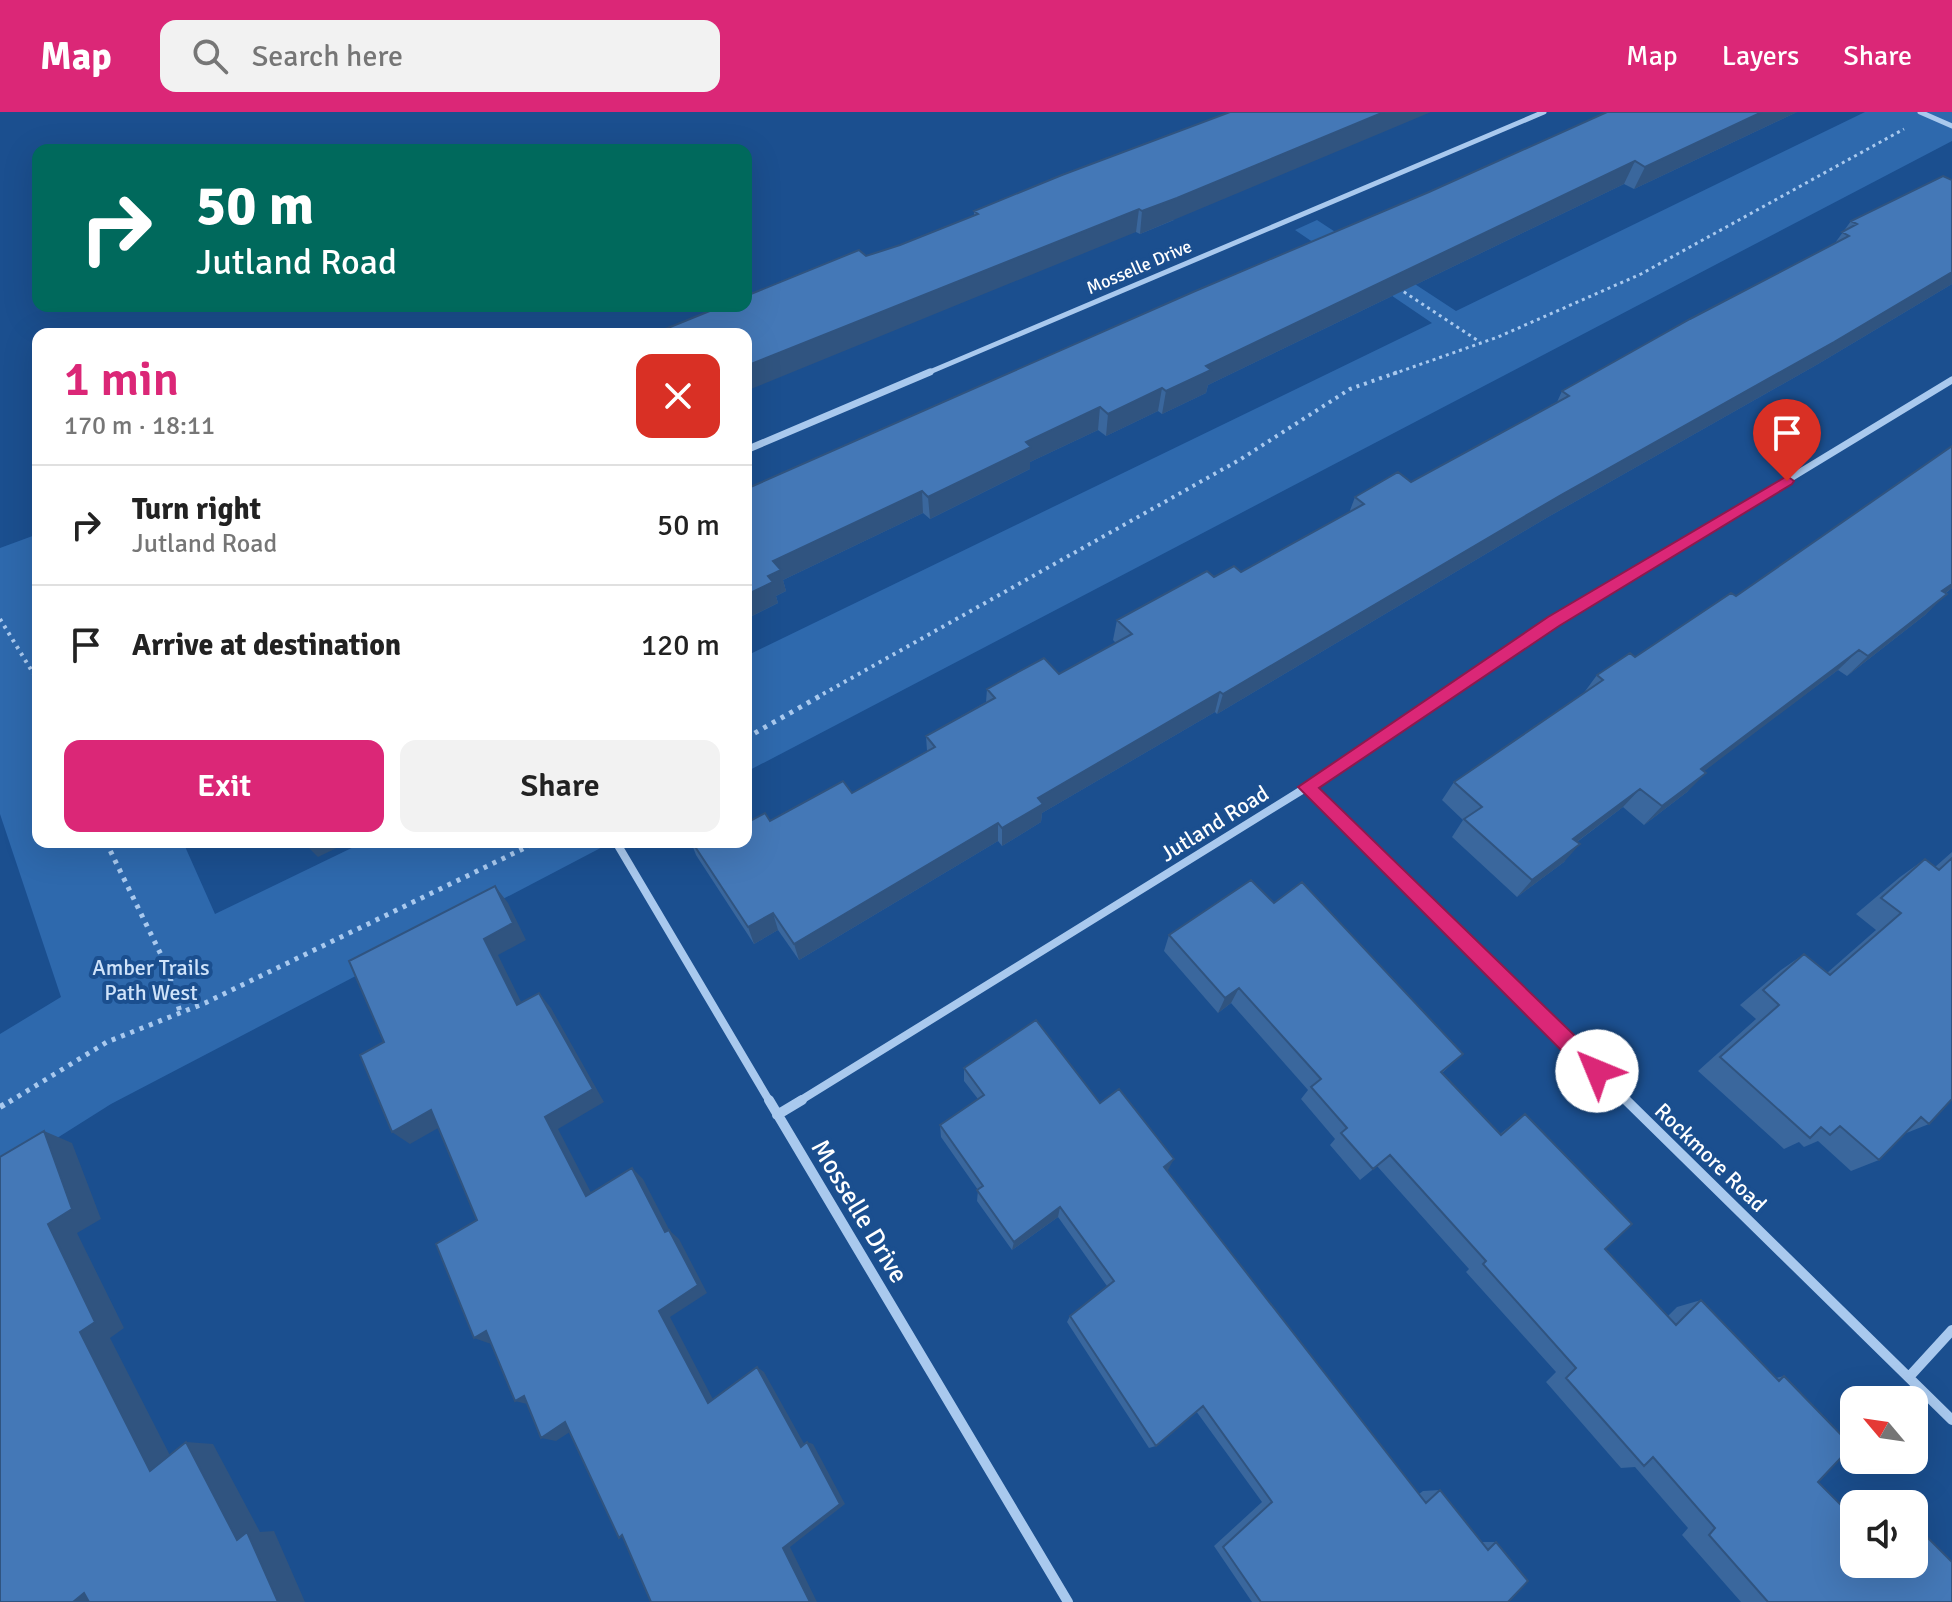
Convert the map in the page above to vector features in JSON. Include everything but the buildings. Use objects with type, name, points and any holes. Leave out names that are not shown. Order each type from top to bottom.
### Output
[{"type":"street","name":"Mosselle Drive","points":[[752,447],[1544,112]]},
{"type":"street","points":[[1920,112],[1952,126]]},
{"type":"street","name":"Jutland Road","points":[[777,1115],[1307,787],[1553,622],[1952,380]]},
{"type":"street","points":[[1942,386],[1952,392]]},
{"type":"street","name":"Rockmore Road","points":[[1307,787],[1952,1420]]},
{"type":"street","name":"Mosselle Drive","points":[[620,848],[1068,1602]]},
{"type":"street","points":[[1909,1377],[1952,1330]]},
{"type":"path","points":[[752,735],[1241,459],[1350,389],[1481,343],[1641,274],[1748,212],[1929,116]]},
{"type":"path","points":[[1394,285],[1481,343]]},
{"type":"path","points":[[0,619],[32,671]]},
{"type":"path","points":[[108,848],[115,874],[148,923],[176,986],[180,1012]]},
{"type":"path","points":[[0,1107],[107,1042],[180,1012],[524,848]]},
{"type":"green space","points":[[1865,112],[1952,112],[1952,141],[752,769],[752,653],[1432,323],[1295,230],[1317,220],[1456,311]]},
{"type":"green space","name":"Amber Trails Path West","points":[[32,536],[32,848],[186,848],[215,914],[352,848],[601,848],[111,1104],[0,1174],[0,1034],[61,997],[0,814],[0,548]]},
{"type":"route","points":[[1597,1071],[1307,787],[1553,622],[1787,481]]}]
